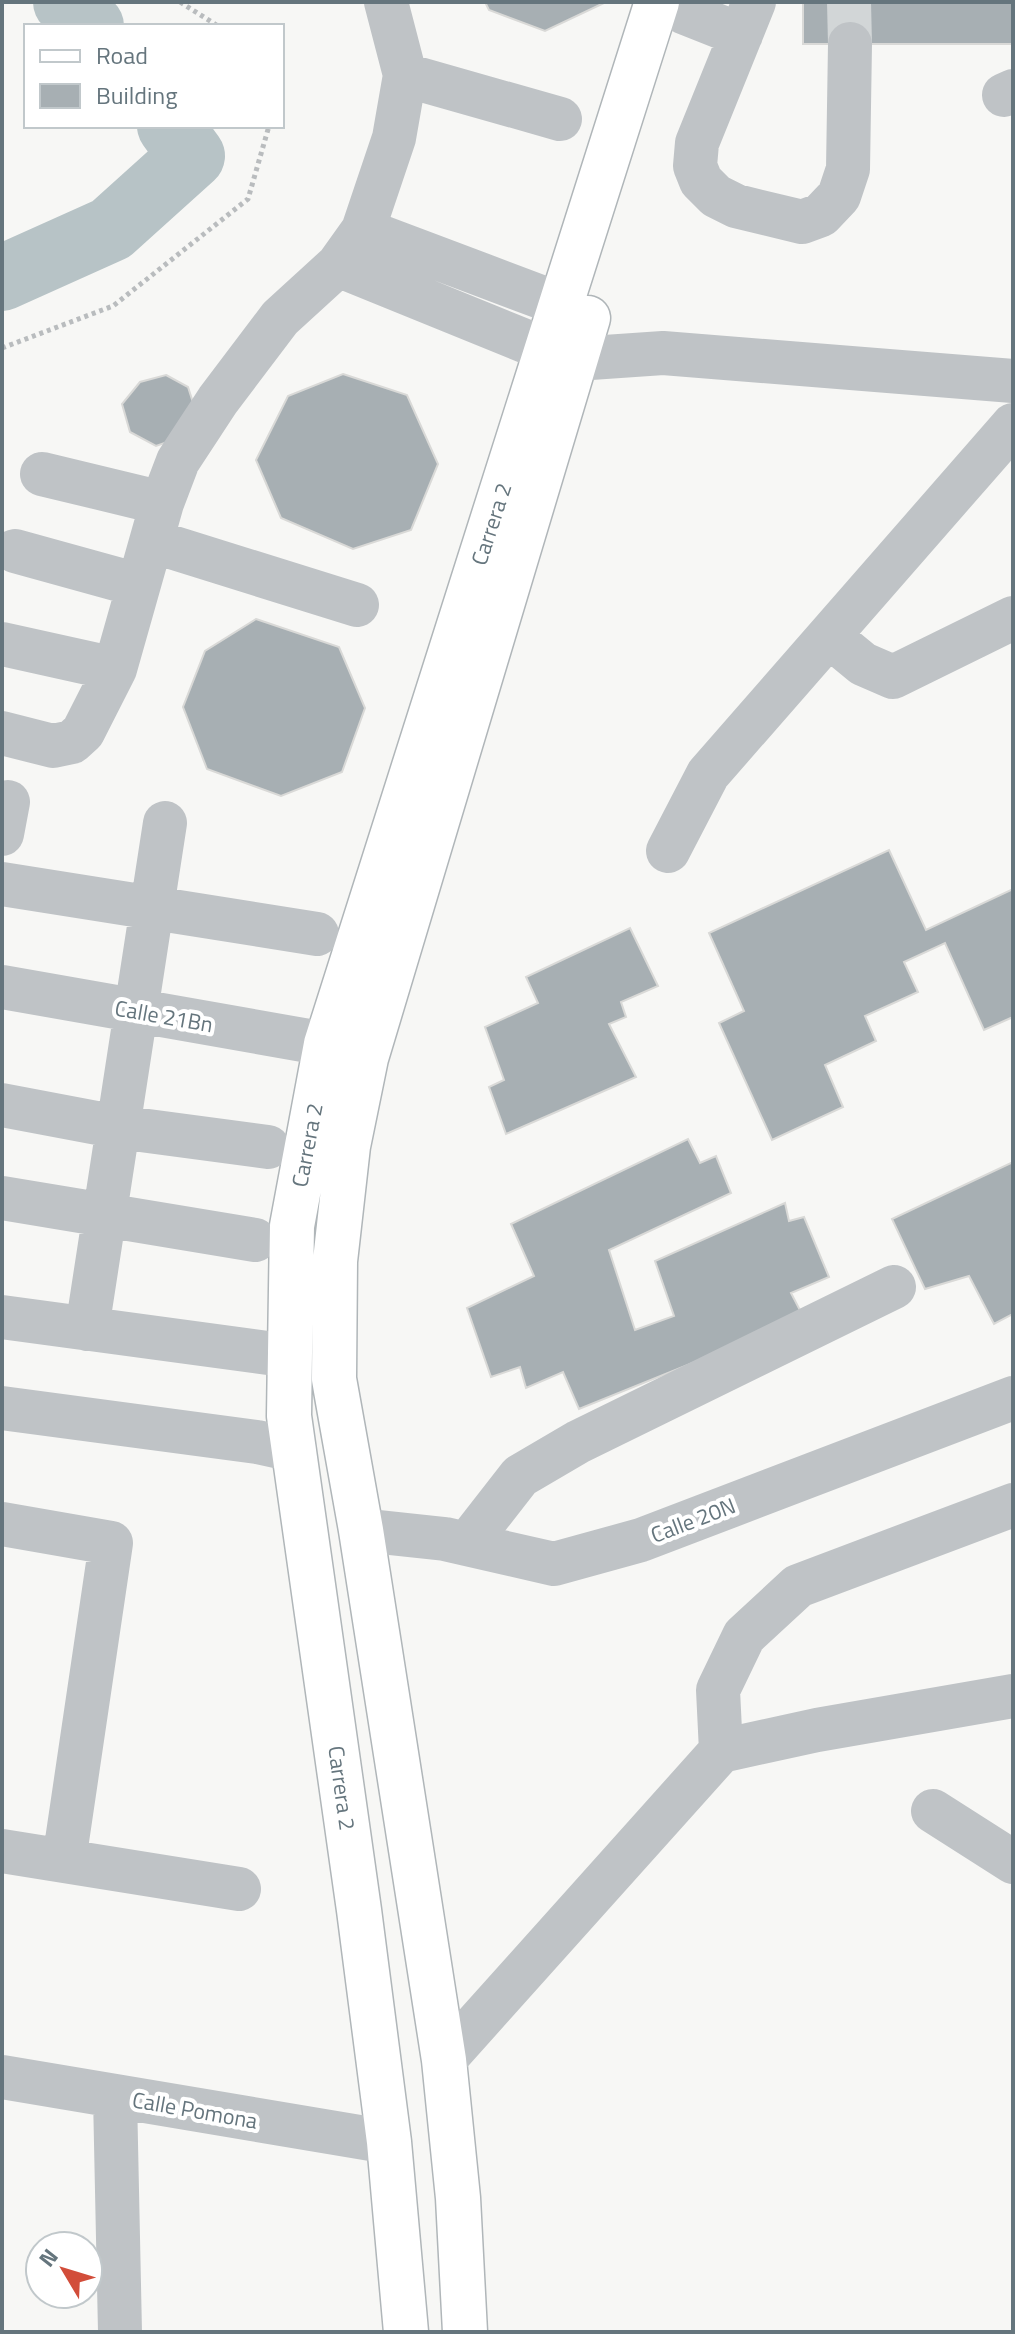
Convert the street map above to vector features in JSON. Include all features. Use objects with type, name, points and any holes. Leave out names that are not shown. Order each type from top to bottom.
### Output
[{"type":"main road","name":"Carrera 2","points":[[406,2332],[389,2142],[289,1416],[292,1226],[326,1044],[561,354],[676,5]]},
{"type":"main road","name":"Carrera 2","points":[[465,2332],[458,2198],[444,2060],[361,1530],[334,1379],[335,1261],[348,1146],[366,1058],[561,354]]},
{"type":"street","points":[[2,733],[53,746],[72,742],[83,732],[115,669],[157,522],[178,461],[218,400],[280,318],[338,265],[363,230],[394,138],[405,75],[386,2]]},
{"type":"street","points":[[676,5],[748,18],[697,143],[695,166],[701,181],[716,196],[736,206],[802,222],[821,215],[839,196],[848,169],[850,44]]},
{"type":"street","points":[[405,75],[560,119]]},
{"type":"street","points":[[363,230],[575,311],[663,353]]},
{"type":"street","points":[[338,265],[561,354],[663,353],[1013,381]]},
{"type":"street","points":[[668,851],[708,774],[1013,425]]},
{"type":"street","points":[[42,474],[357,605]]},
{"type":"street","points":[[15,551],[138,585]]},
{"type":"street","points":[[829,636],[863,664],[893,677],[1013,618]]},
{"type":"street","points":[[2,644],[115,669]]},
{"type":"street","points":[[87,1329],[165,823]]},
{"type":"street","points":[[2,884],[317,934]]},
{"type":"street","name":"Calle 21Bn","points":[[2,987],[326,1044]]},
{"type":"street","points":[[2,1105],[118,1127],[268,1147]]},
{"type":"street","points":[[2,1198],[255,1240]]},
{"type":"street","points":[[467,1544],[520,1476],[578,1442],[894,1287]]},
{"type":"street","points":[[2,1317],[290,1356]]},
{"type":"street","name":"Calle 20N","points":[[361,1530],[445,1539],[554,1564],[641,1540],[1013,1398]]},
{"type":"street","points":[[2,1408],[257,1442],[294,1450]]},
{"type":"street","points":[[721,1751],[718,1690],[744,1636],[798,1586],[1013,1505]]},
{"type":"street","points":[[2,1524],[111,1543],[64,1861]]},
{"type":"street","points":[[444,2060],[721,1751],[817,1730],[1013,1696]]},
{"type":"street","points":[[933,1811],[1013,1862]]},
{"type":"street","points":[[2,1851],[239,1889]]},
{"type":"street","name":"Calle Pomona","points":[[2,2077],[389,2142]]},
{"type":"street","points":[[115,2096],[120,2332]]},
{"type":"path","points":[[180,2],[215,24]]},
{"type":"path","points":[[2,348],[113,306],[248,199],[268,128]]},
{"type":"building","points":[[485,2],[606,2],[545,31],[489,10]]},
{"type":"building","points":[[803,2],[1013,2],[1013,44],[803,44]]},
{"type":"building","points":[[343,374],[407,395],[438,464],[411,530],[353,549],[281,518],[256,460],[288,396]]},
{"type":"building","points":[[166,375],[188,387],[196,412],[185,436],[156,446],[130,432],[122,404],[140,382]]},
{"type":"building","points":[[256,619],[339,647],[365,708],[342,772],[281,796],[207,769],[183,707],[205,651]]},
{"type":"building","points":[[889,850],[926,930],[1013,889],[1013,1017],[984,1030],[945,943],[904,962],[918,992],[865,1016],[876,1041],[825,1065],[843,1107],[772,1140],[719,1023],[744,1011],[709,933]]},
{"type":"building","points":[[630,928],[658,986],[621,1002],[626,1017],[609,1024],[636,1077],[506,1134],[489,1087],[504,1080],[485,1027],[538,1003],[526,977]]},
{"type":"building","points":[[688,1139],[700,1163],[716,1156],[731,1193],[609,1250],[635,1330],[674,1316],[655,1261],[785,1203],[789,1221],[804,1217],[829,1277],[791,1293],[804,1318],[579,1409],[563,1372],[526,1388],[520,1367],[491,1377],[467,1308],[534,1276],[511,1224]]},
{"type":"building","points":[[1013,1162],[1013,1314],[994,1324],[969,1276],[925,1289],[892,1219]]},
{"type":"waterway","points":[[66,2],[89,24]]},
{"type":"waterway","points":[[2,278],[111,229],[192,156],[171,128]]},
{"type":"tunnel","points":[[849,2],[850,44]]}]
